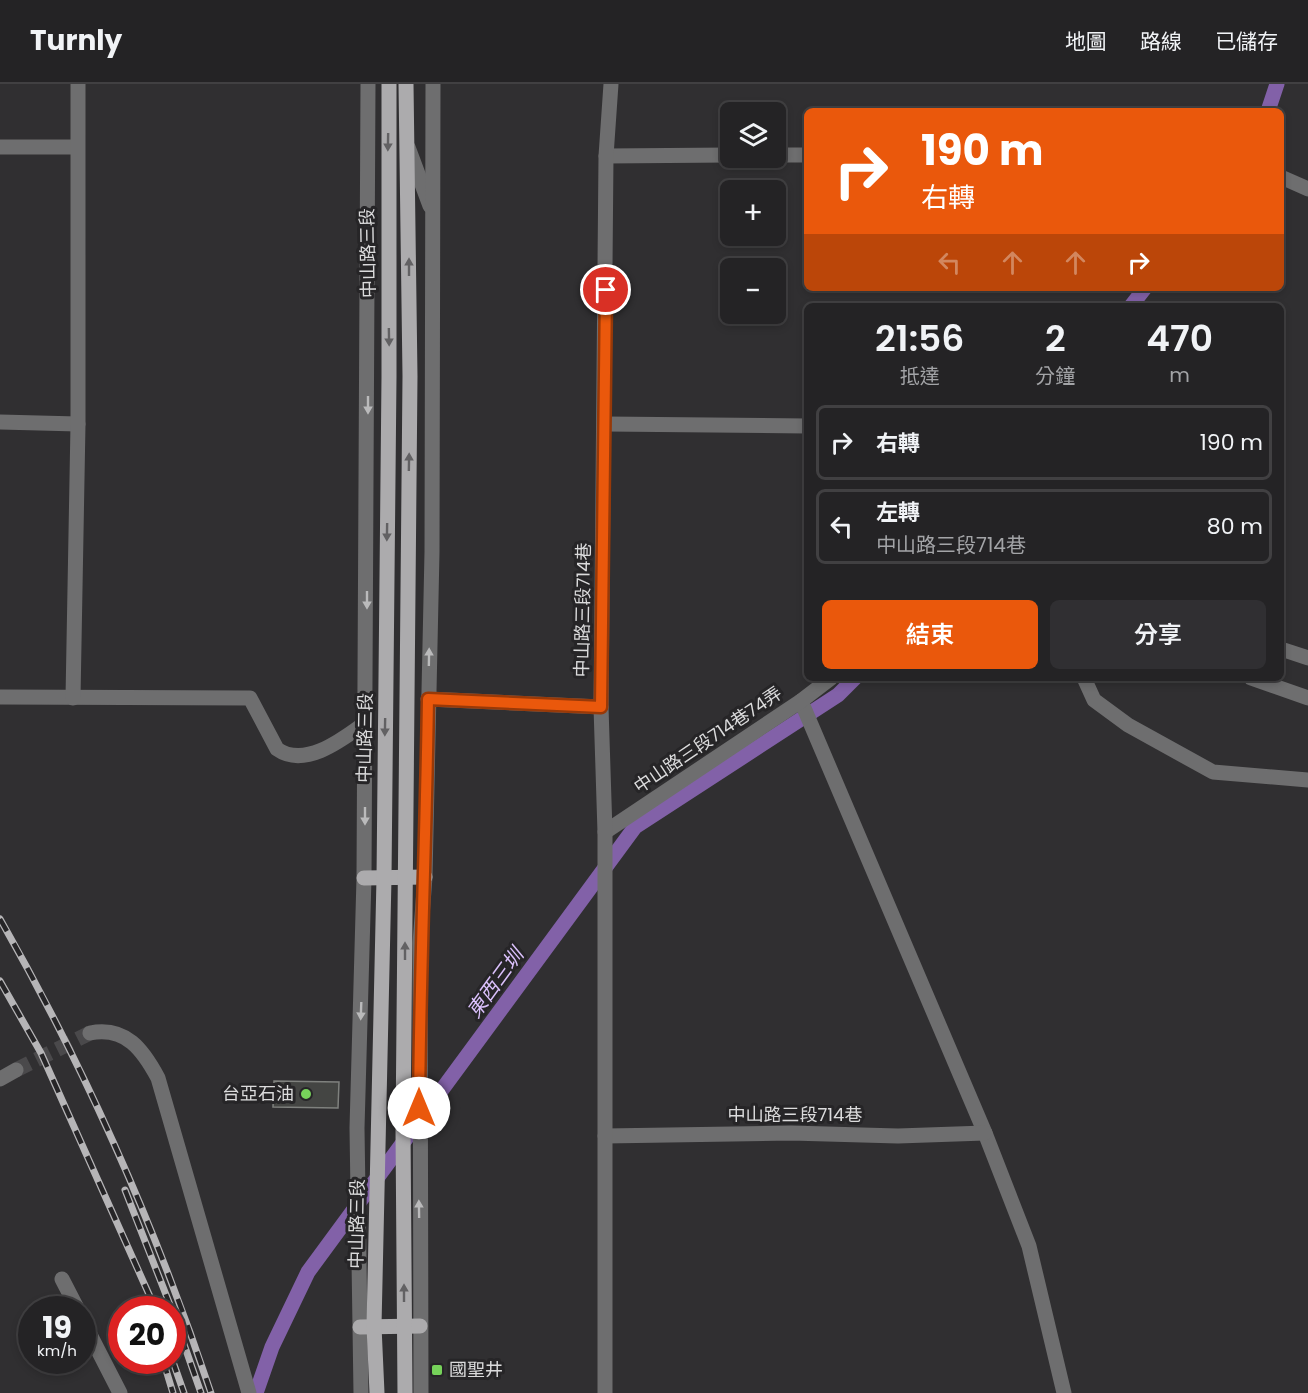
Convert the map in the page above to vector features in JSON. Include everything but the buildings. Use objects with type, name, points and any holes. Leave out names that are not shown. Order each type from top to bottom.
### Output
[{"type":"main road","name":"中山路三段","points":[[377,1393],[367,1327],[384,878],[389,377],[389,84]]},
{"type":"main road","points":[[405,1393],[412,1326],[405,878],[409,215],[405,139],[406,84]]},
{"type":"main road","points":[[364,878],[426,877]]},
{"type":"main road","points":[[367,1327],[412,1326]]},
{"type":"street","points":[[74,698],[78,424],[78,84]]},
{"type":"street","name":"中山路三段","points":[[361,1393],[367,1327],[357,1128],[364,878],[368,84]]},
{"type":"street","points":[[367,115],[378,84]]},
{"type":"street","points":[[421,1393],[412,1326],[420,943],[426,877],[433,84]]},
{"type":"street","name":"中山路三段714巷","points":[[605,1393],[605,833],[601,707],[606,424],[606,156],[611,84]]},
{"type":"street","points":[[405,139],[433,215]]},
{"type":"street","points":[[0,147],[77,147]]},
{"type":"street","points":[[606,156],[720,155]]},
{"type":"street","points":[[786,155],[804,155]]},
{"type":"street","points":[[409,215],[422,189],[433,157]]},
{"type":"street","points":[[1284,178],[1308,189]]},
{"type":"street","points":[[368,372],[389,377]]},
{"type":"street","points":[[0,422],[78,424]]},
{"type":"street","points":[[606,424],[804,426]]},
{"type":"street","points":[[1284,650],[1308,658]]},
{"type":"street","name":"中山路三段714巷74弄","points":[[605,833],[827,681]]},
{"type":"street","points":[[1085,681],[1094,700],[1128,725],[1213,772],[1308,780]]},
{"type":"street","points":[[1260,681],[1308,698]]},
{"type":"street","points":[[0,697],[250,698],[278,749],[295,755],[322,749],[343,739],[365,723]]},
{"type":"street","points":[[428,699],[601,707]]},
{"type":"street","points":[[801,701],[985,1133],[1029,1246],[1064,1393]]},
{"type":"street","points":[[90,1033],[100,1031],[120,1034],[135,1042],[158,1078],[249,1393]]},
{"type":"street","points":[[0,1079],[16,1070]]},
{"type":"street","name":"中山路三段714巷","points":[[605,1136],[790,1133],[898,1136],[985,1133]]},
{"type":"street","points":[[62,1279],[71,1296]]},
{"type":"street","points":[[96,1346],[120,1393]]},
{"type":"waterway","name":"東西三圳","points":[[1269,108],[1277,84]]},
{"type":"waterway","name":"東西三圳","points":[[1133,303],[1143,291]]},
{"type":"waterway","name":"東西三圳","points":[[256,1393],[272,1347],[308,1272],[635,827],[838,695],[852,681]]},
{"type":"tunnel","points":[[16,1070],[90,1033]]},
{"type":"railway","points":[[0,919],[62,1034],[117,1151],[167,1271],[211,1393]]},
{"type":"railway","points":[[0,981],[41,1053],[150,1296]]},
{"type":"railway","points":[[125,1190],[167,1296]]},
{"type":"railway","points":[[186,1350],[201,1393]]},
{"type":"railway","points":[[167,1374],[173,1393]]},
{"type":"railway","points":[[177,1374],[184,1393]]},
{"type":"place","name":"台亞石油","points":[[306,1094]]},
{"type":"place","name":"國聖井","points":[[437,1370]]},
{"type":"route","points":[[419,1108],[420,943],[426,877],[428,699],[601,707],[606,290]]}]
